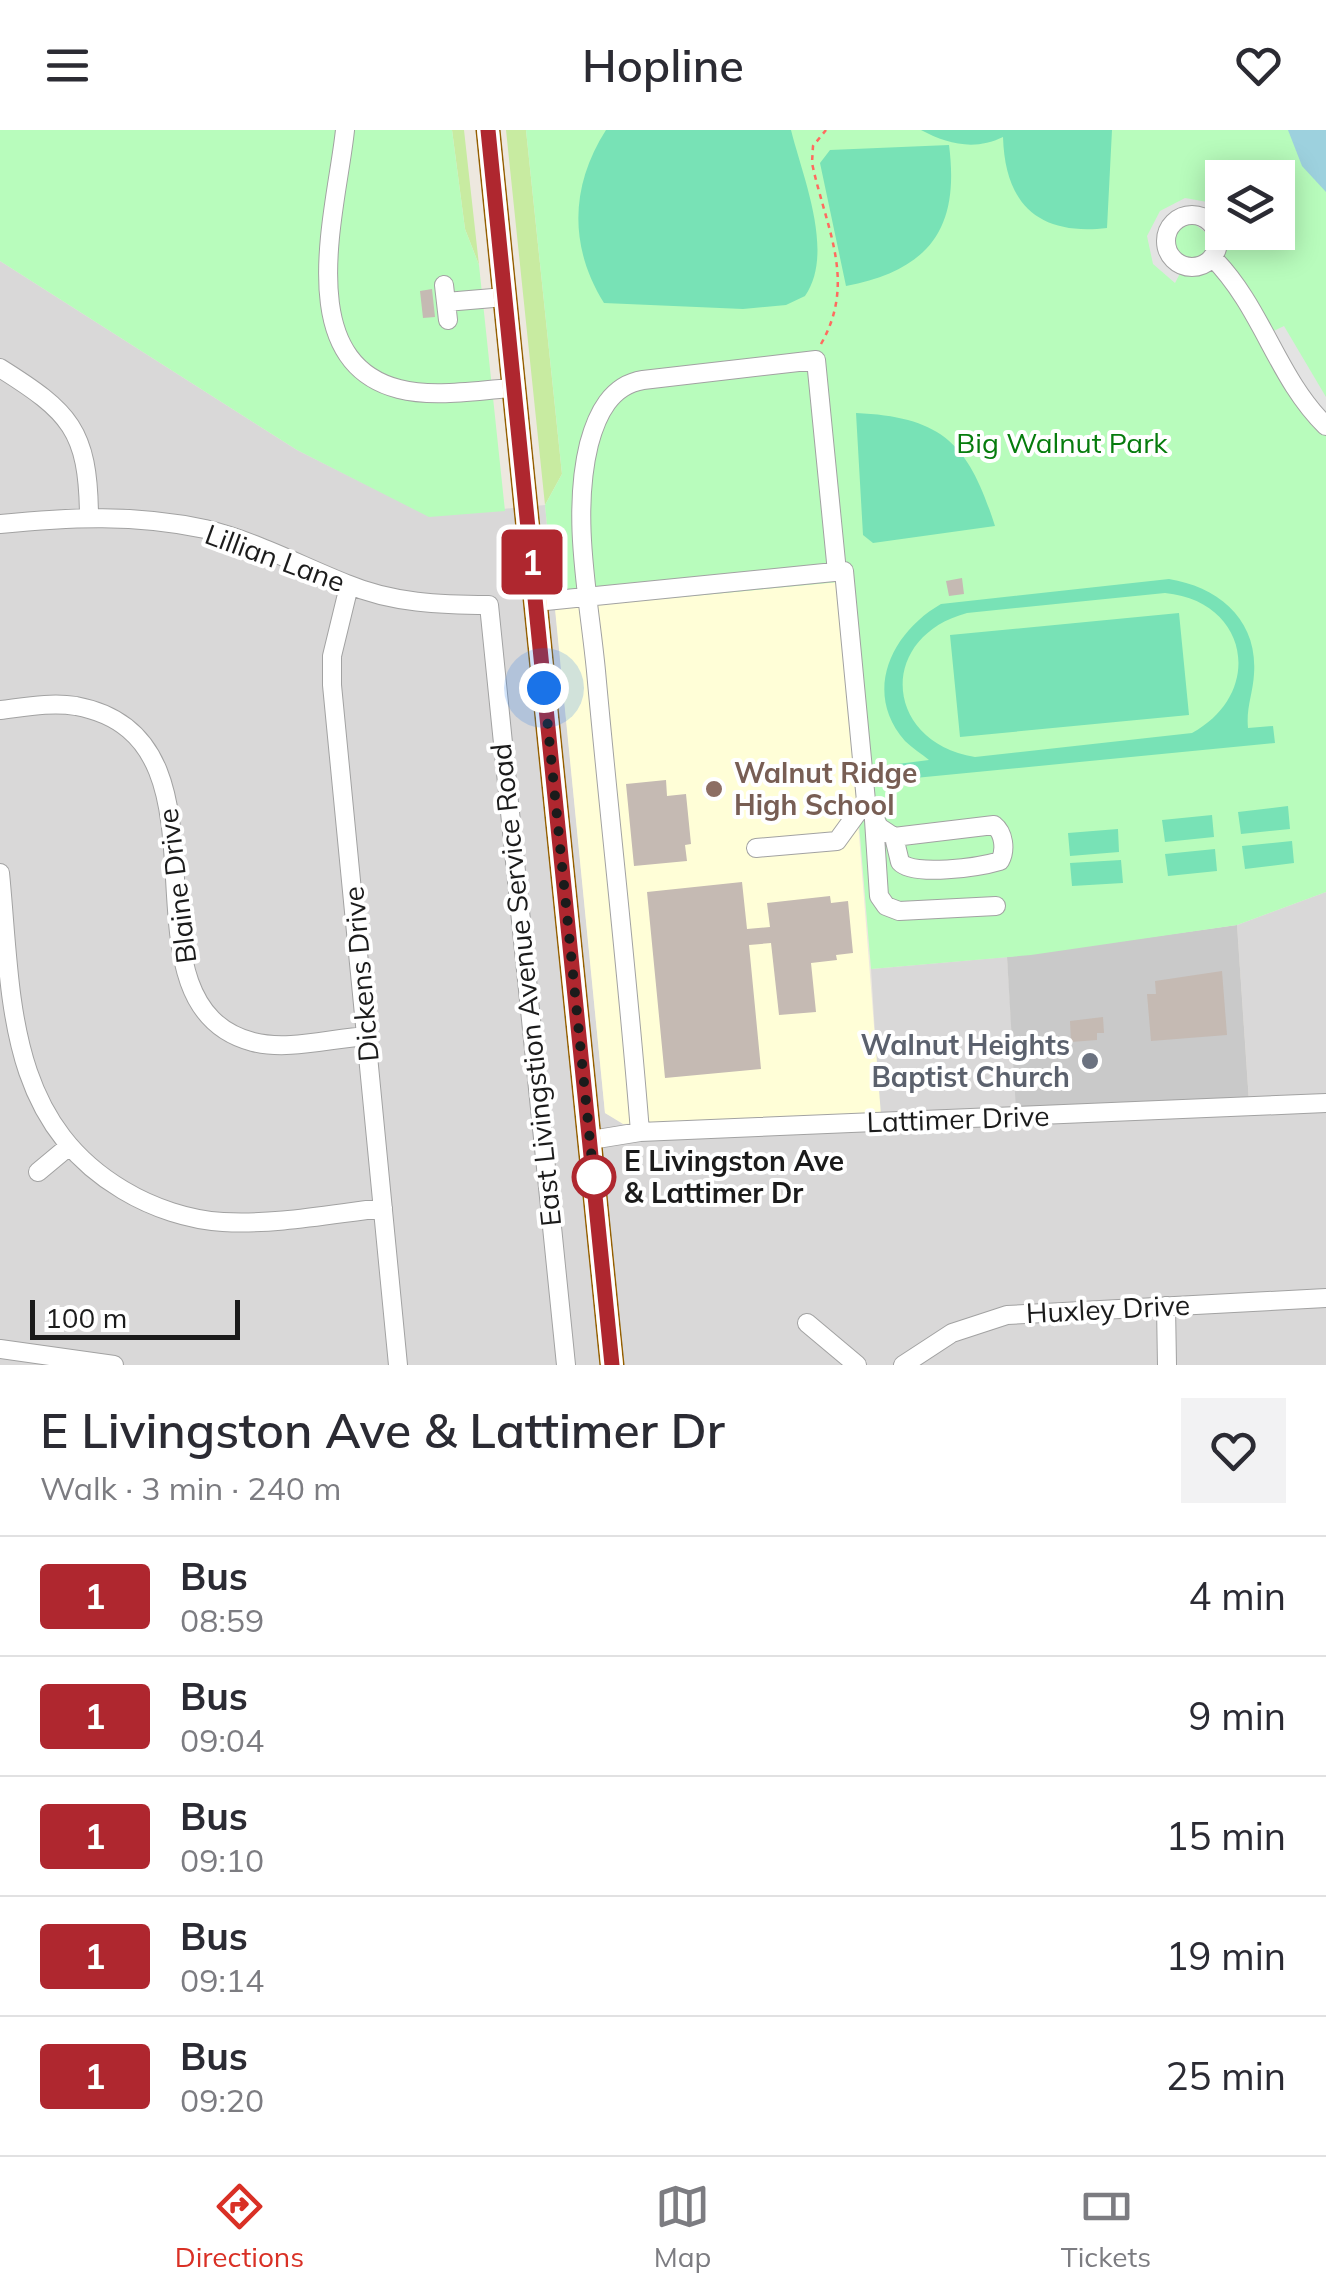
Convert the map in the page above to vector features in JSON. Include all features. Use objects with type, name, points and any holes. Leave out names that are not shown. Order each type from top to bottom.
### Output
[{"type":"main road","points":[[488,130],[591,1140],[609,1365]]},
{"type":"street","points":[[344,130],[328,285],[331,315],[343,346],[366,373],[402,390],[514,388]]},
{"type":"street","points":[[1212,257],[1250,300],[1290,378],[1326,426]]},
{"type":"street","points":[[446,302],[505,297]]},
{"type":"street","points":[[640,1132],[587,597],[582,495],[589,444],[601,412],[613,394],[626,383],[816,360],[837,572]]},
{"type":"street","points":[[0,368],[46,398],[78,433],[87,467],[89,515]]},
{"type":"street","name":"Lillian Lane","points":[[0,524],[89,515],[205,530],[273,551],[349,586],[400,600],[489,605]]},
{"type":"street","points":[[536,602],[844,571],[879,896],[886,906],[899,912],[996,906]]},
{"type":"street","name":"Dickens Drive","points":[[349,586],[334,642],[332,684],[398,1365]]},
{"type":"street","name":"East Livingstion Avenue Service Road","points":[[489,605],[566,1365]]},
{"type":"street","name":"Blaine Drive","points":[[0,710],[52,704],[94,710],[126,728],[151,754],[168,808],[188,979],[200,1004],[220,1026],[244,1039],[270,1044],[368,1036]]},
{"type":"street","points":[[870,809],[886,834],[894,837],[994,825],[1002,838],[1004,854],[1000,861],[988,864],[915,871],[900,862],[894,837]]},
{"type":"street","points":[[756,848],[837,841],[870,809]]},
{"type":"street","points":[[0,873],[20,1046],[32,1089],[51,1126],[89,1168],[134,1197],[189,1217],[242,1222],[383,1208]]},
{"type":"street","name":"Lattimer Drive","points":[[591,1140],[640,1132],[1326,1103]]},
{"type":"street","points":[[38,1172],[68,1147]]},
{"type":"street","name":"Huxley Drive","points":[[902,1365],[952,1333],[1007,1315],[1326,1298]]},
{"type":"street","points":[[1166,1306],[1167,1365]]},
{"type":"street","points":[[806,1323],[856,1365]]},
{"type":"street","points":[[0,1349],[114,1365]]},
{"type":"path","points":[[816,360],[839,306],[837,262],[812,163],[813,146],[826,130]]},
{"type":"shaded area","points":[[1185,198],[1205,202],[1205,232],[1193,223],[1177,230],[1175,248],[1187,260],[1175,283],[1153,264],[1147,236],[1160,211]]},
{"type":"shaded area","points":[[0,261],[297,450],[429,516],[545,505],[605,1113],[623,1123],[880,1115],[871,969],[1007,957],[1017,1110],[1249,1101],[1237,925],[1326,892],[1326,1365],[0,1365]]},
{"type":"shaded area","points":[[1284,326],[1326,397],[1326,423],[1261,337]]},
{"type":"shaded area","name":"Walnut Ridge High School","points":[[839,581],[881,1115],[623,1124],[605,1113],[555,609]]},
{"type":"shaded area","points":[[1237,925],[1249,1102],[1016,1110],[1007,957]]},
{"type":"green space","points":[[0,130],[452,130],[465,229],[479,265],[505,511],[429,517],[297,450],[0,261]]},
{"type":"green space","points":[[452,130],[464,130],[479,265],[465,229]]},
{"type":"green space","points":[[506,130],[526,130],[562,474],[545,505]]},
{"type":"green space","name":"Big Walnut Park","points":[[526,130],[1326,130],[1326,892],[1237,925],[1031,955],[871,969],[839,582],[555,609],[545,505],[562,474]]},
{"type":"green space","points":[[606,130],[791,130],[817,237],[814,278],[805,296],[786,305],[743,309],[604,303],[584,260],[578,216],[586,173]]},
{"type":"green space","points":[[921,130],[1112,130],[1107,228],[1062,227],[1030,211],[1010,181],[1003,137],[982,144],[961,144]]},
{"type":"green space","points":[[949,145],[949,200],[933,241],[899,269],[846,286],[820,163],[830,150]]},
{"type":"green space","points":[[856,413],[911,421],[949,441],[975,475],[995,526],[873,543],[863,535]]},
{"type":"green space","points":[[1169,579],[1204,589],[1231,609],[1249,637],[1254,674],[1248,728],[1273,726],[1275,743],[884,781],[882,766],[929,760],[905,741],[892,722],[885,684],[897,647],[909,630],[941,604]],"holes":[[[1165,593],[1193,600],[1215,613],[1230,630],[1237,651],[1238,673],[1230,695],[1215,716],[1192,733],[975,757],[945,747],[922,732],[908,711],[903,688],[906,665],[917,644],[938,625],[967,613]]]},
{"type":"green space","points":[[1179,613],[1189,715],[960,737],[950,635]]},
{"type":"green space","points":[[1288,806],[1290,829],[1241,834],[1238,812]]},
{"type":"green space","points":[[1212,815],[1214,837],[1165,842],[1162,820]]},
{"type":"green space","points":[[1118,829],[1119,852],[1070,856],[1068,833]]},
{"type":"green space","points":[[1292,841],[1294,863],[1245,869],[1242,846]]},
{"type":"green space","points":[[1215,849],[1217,871],[1168,876],[1165,854]]},
{"type":"green space","points":[[1121,860],[1123,883],[1072,886],[1070,863]]},
{"type":"water","points":[[1288,130],[1326,130],[1326,192],[1302,166]]},
{"type":"building","points":[[432,289],[435,317],[423,318],[420,291]]},
{"type":"building","points":[[962,578],[964,594],[949,596],[946,581]]},
{"type":"building","points":[[666,780],[667,796],[686,794],[691,844],[685,845],[687,861],[634,866],[626,784]]},
{"type":"building","points":[[742,882],[747,929],[770,927],[767,903],[830,896],[831,903],[848,901],[853,953],[836,955],[837,960],[811,963],[816,1012],[779,1015],[771,943],[749,945],[761,1069],[665,1078],[647,892]]},
{"type":"building","points":[[1222,971],[1227,1035],[1151,1041],[1147,994],[1156,994],[1155,981]]},
{"type":"building","points":[[1103,1017],[1104,1033],[1097,1033],[1097,1040],[1071,1042],[1070,1021]]},
{"type":"bus line","name":"1","points":[[488,130],[612,1365]]},
{"type":"place","name":"Walnut Ridge High School","points":[[714,789]]},
{"type":"place","name":"Walnut Heights Baptist Church","points":[[1090,1061]]},
{"type":"place","name":"E Livingston Ave & Lattimer Dr","points":[[594,1177]]},
{"type":"route","points":[[544,688],[594,1181],[594,1177]]}]
